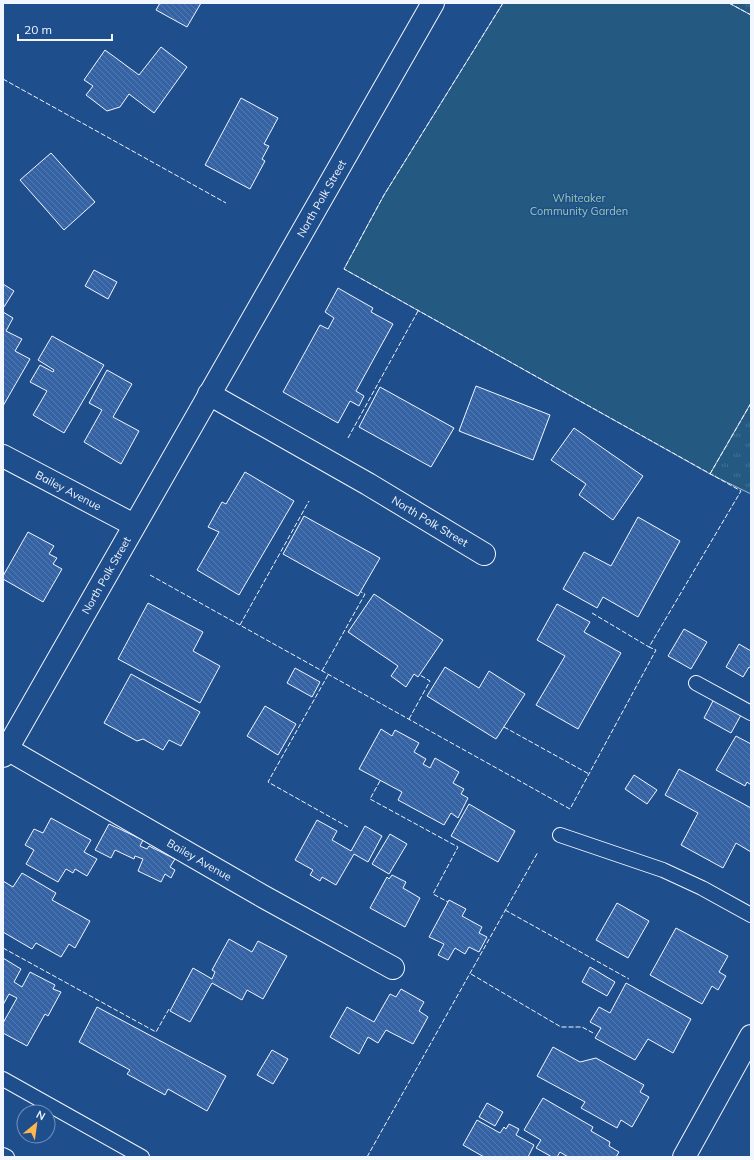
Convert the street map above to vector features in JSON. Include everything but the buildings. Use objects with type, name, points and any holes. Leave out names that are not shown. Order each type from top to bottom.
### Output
[{"type":"street","name":"North Polk Street","points":[[5,752],[433,3]]},
{"type":"street","name":"North Polk Street","points":[[209,394],[368,484],[484,554]]},
{"type":"street","name":"Bailey Avenue","points":[[3,456],[134,525]]},
{"type":"street","name":"Bailey Avenue","points":[[5,752],[393,968]]},
{"type":"street","points":[[684,1157],[751,1036]]},
{"type":"lane","points":[[696,683],[751,713]]},
{"type":"lane","points":[[560,835],[663,870],[702,888],[751,915]]},
{"type":"lane","points":[[3,1079],[142,1157]]},
{"type":"lane","points":[[3,1155],[7,1157]]},
{"type":"green space","name":"Whiteaker Community Garden","points":[[503,3],[729,3],[751,15],[751,403],[710,474],[344,269],[384,195]]},
{"type":"green space","points":[[729,3],[751,3],[751,15]]},
{"type":"green space","points":[[751,403],[751,494],[710,474]]},
{"type":"fence","points":[[150,575],[570,809],[656,650],[649,647],[741,491],[344,269],[384,195],[503,3]]},
{"type":"fence","points":[[729,3],[751,15]]},
{"type":"fence","points":[[3,79],[226,203]]},
{"type":"fence","points":[[348,438],[418,311]]},
{"type":"fence","points":[[710,474],[751,403]]},
{"type":"fence","points":[[240,625],[309,501]]},
{"type":"fence","points":[[322,671],[365,594],[361,592]]},
{"type":"fence","points":[[592,613],[649,647]]},
{"type":"fence","points":[[328,675],[268,782],[348,827]]},
{"type":"fence","points":[[409,719],[430,681],[420,675]]},
{"type":"fence","points":[[504,727],[589,774]]},
{"type":"fence","points":[[380,781],[370,799],[458,847],[433,894],[448,902]]},
{"type":"fence","points":[[367,1157],[538,852]]},
{"type":"fence","points":[[505,910],[629,979]]},
{"type":"fence","points":[[3,948],[156,1032],[169,1009]]},
{"type":"fence","points":[[471,974],[561,1027],[582,1027],[595,1034]]}]
